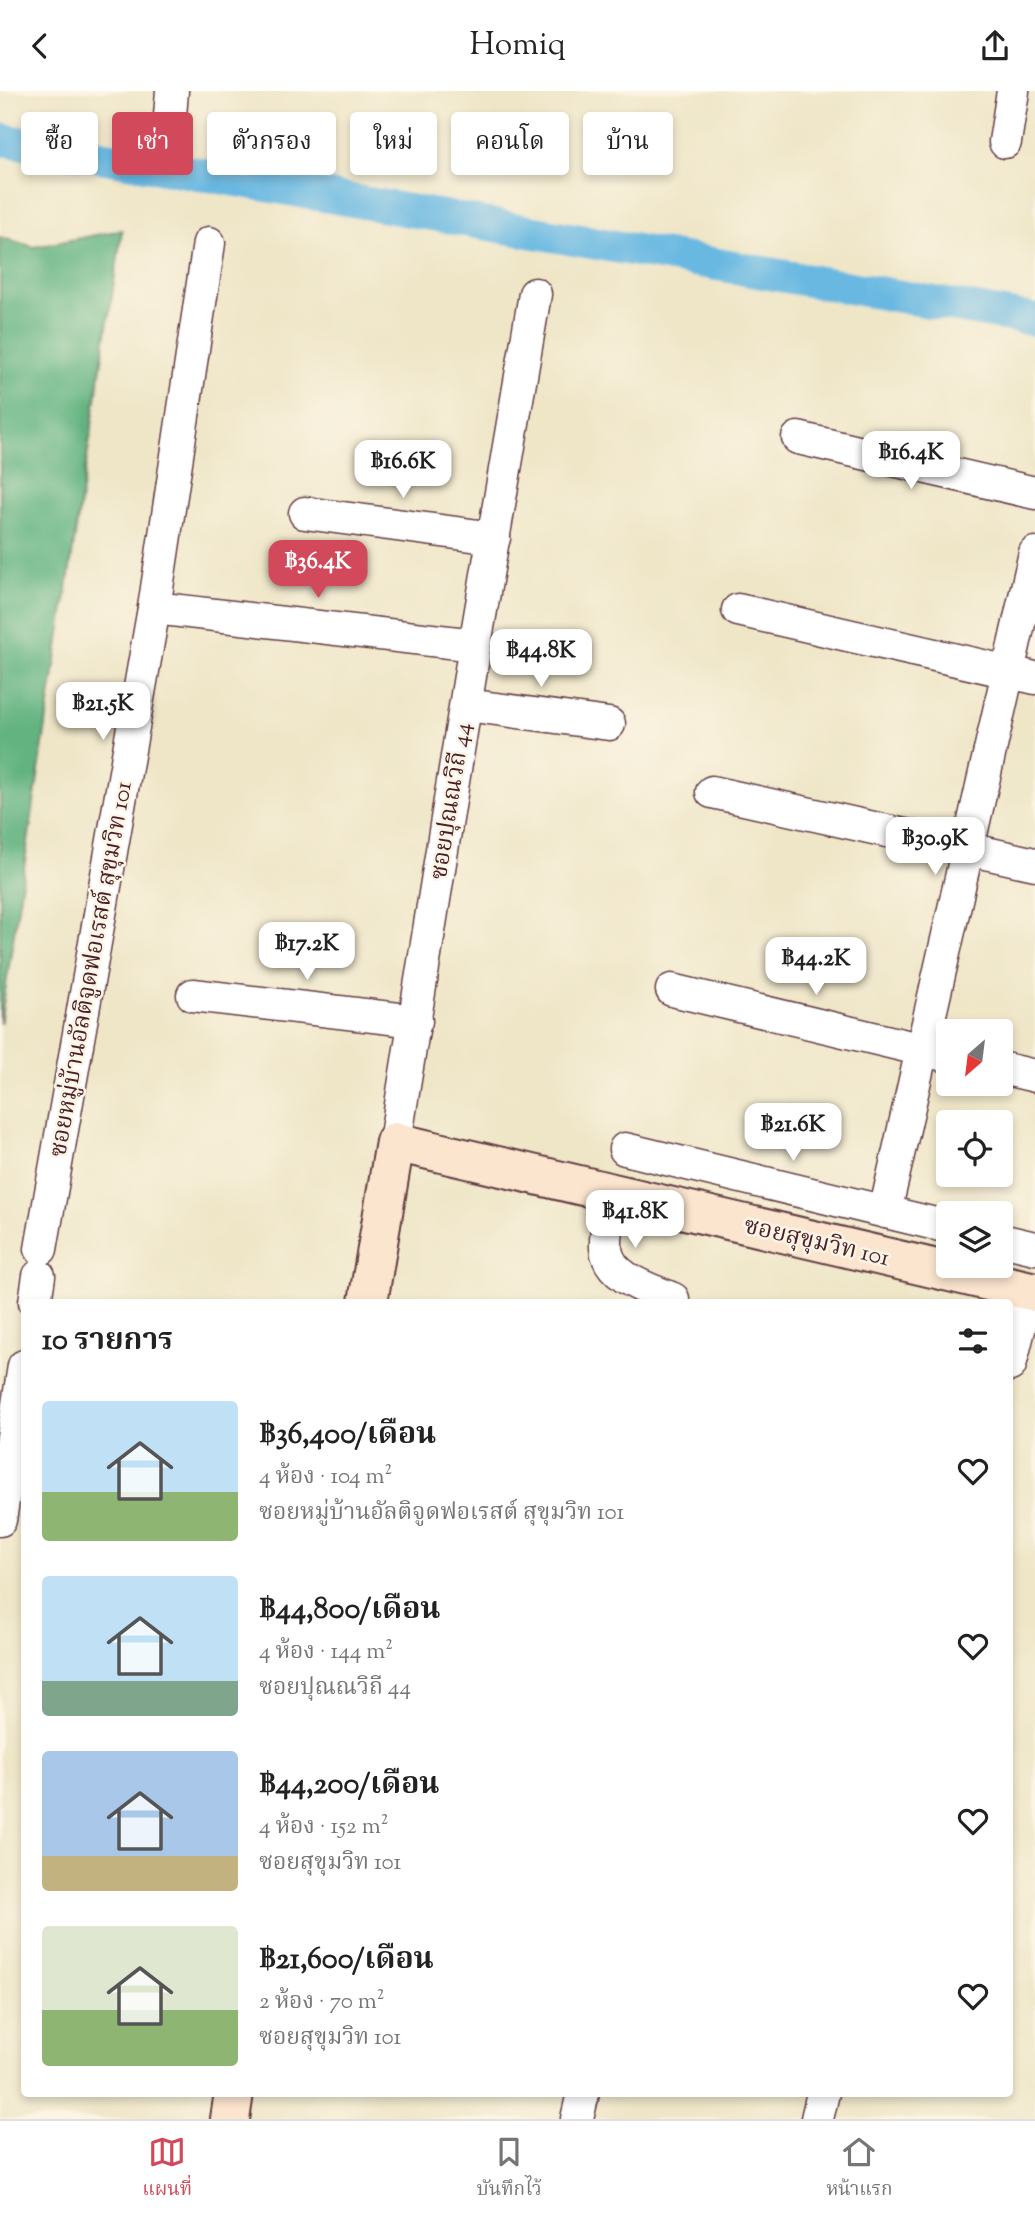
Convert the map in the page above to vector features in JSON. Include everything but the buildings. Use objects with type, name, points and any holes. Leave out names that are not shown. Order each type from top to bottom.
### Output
[{"type":"street","points":[[1005,142],[1013,91]]},
{"type":"street","name":"ซอยหมู่บ้านอัลติจูดฟอเรสต์ สุขุมวิท 101","points":[[38,1276],[154,608],[209,243]]},
{"type":"street","name":"ซอยปุณณวิถี 44","points":[[395,1142],[535,294]]},
{"type":"street","points":[[798,438],[1035,493]]},
{"type":"street","points":[[305,513],[494,538]]},
{"type":"street","points":[[941,1019],[968,849],[1021,675],[1035,552]]},
{"type":"street","points":[[154,608],[475,645]]},
{"type":"street","points":[[738,610],[1021,675]]},
{"type":"street","points":[[466,705],[609,724]]},
{"type":"street","points":[[712,792],[1035,864]]},
{"type":"street","points":[[672,990],[936,1053],[885,1212]]},
{"type":"street","points":[[193,995],[416,1021]]},
{"type":"street","points":[[1013,1071],[1035,1076]]},
{"type":"street","points":[[369,1299],[395,1142]]},
{"type":"street","name":"ซอยสุขุมวิท 101","points":[[395,1142],[1032,1291],[1013,1355]]},
{"type":"street","points":[[625,1149],[936,1224]]},
{"type":"street","points":[[612,1193],[606,1249],[610,1262],[636,1283],[673,1299]]},
{"type":"street","points":[[1013,1243],[1035,1248]]},
{"type":"street","points":[[0,1520],[21,1385]]},
{"type":"street","points":[[230,2119],[233,2097]]},
{"type":"street","points":[[578,2119],[582,2097]]},
{"type":"street","points":[[817,2119],[823,2097]]},
{"type":"green space","points":[[122,230],[0,1024],[0,237],[34,247]]},
{"type":"waterway","points":[[0,139],[1035,320]]}]
